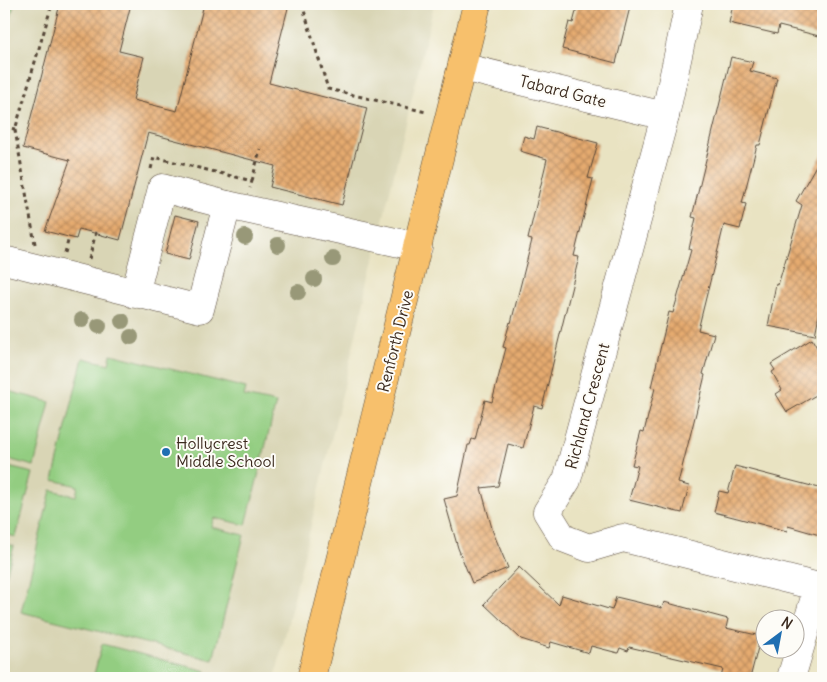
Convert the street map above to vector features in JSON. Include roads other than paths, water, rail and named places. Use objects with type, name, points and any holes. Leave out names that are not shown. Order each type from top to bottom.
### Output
[{"type":"main road","name":"Renforth Drive","points":[[311,678],[477,4]]},
{"type":"street","name":"Richland Crescent","points":[[689,4],[665,116],[566,480],[547,512],[563,538],[589,548],[623,538],[821,588]]},
{"type":"street","name":"Tabard Gate","points":[[462,67],[665,116]]},
{"type":"street","points":[[135,294],[162,188],[227,205],[418,247]]},
{"type":"street","points":[[4,260],[200,309],[227,205]]},
{"type":"street","points":[[791,678],[821,588]]},
{"type":"place","name":"Hollycrest Middle School","points":[[166,452]]}]
